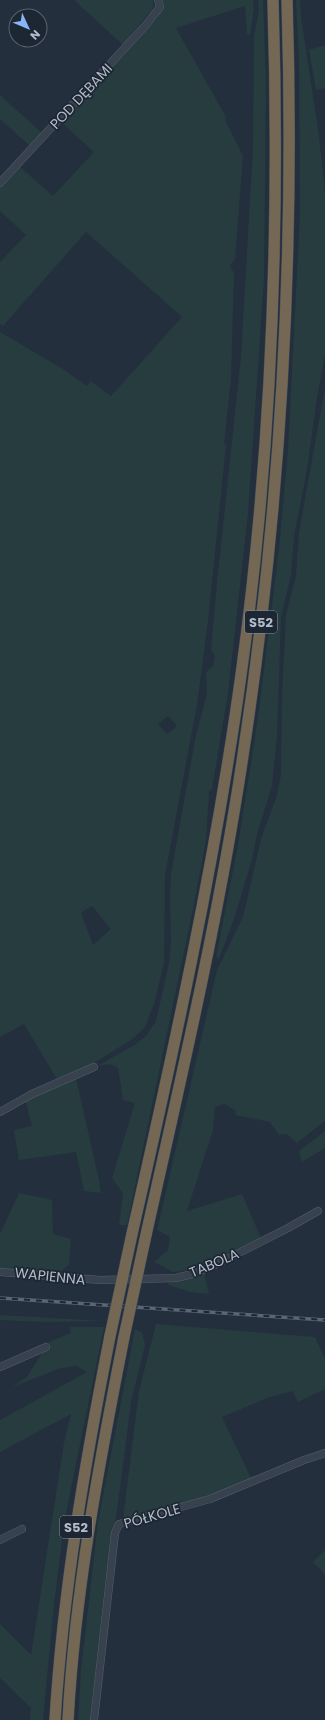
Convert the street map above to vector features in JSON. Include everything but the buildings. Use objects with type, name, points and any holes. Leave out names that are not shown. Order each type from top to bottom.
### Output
[{"type":"highway","name":"S52","points":[[55,1720],[61,1640],[73,1545],[84,1476],[110,1336],[212,862],[241,675],[250,606],[264,455],[272,298],[275,144],[273,0]]},
{"type":"highway","name":"S52","points":[[68,1720],[77,1617],[97,1474],[124,1337],[201,985],[225,862],[242,764],[264,601],[276,482],[285,350],[289,234],[290,140],[287,0]]},
{"type":"street","name":"POD DĘBAMI","points":[[0,183],[146,25],[159,3]]},
{"type":"street","points":[[0,1112],[32,1094],[94,1067]]},
{"type":"street","name":"TABOLA","points":[[100,1280],[176,1278],[196,1273],[288,1228],[318,1211]]},
{"type":"street","name":"WAPIENNA","points":[[0,1272],[100,1280]]},
{"type":"street","points":[[0,1367],[46,1347]]},
{"type":"street","name":"PÓŁKOLE","points":[[94,1720],[115,1533],[119,1524],[210,1499],[304,1460],[325,1453]]},
{"type":"street","points":[[0,1540],[22,1529]]},
{"type":"green space","points":[[74,0],[153,0],[153,8],[123,45]]},
{"type":"green space","points":[[161,0],[253,0],[254,9],[250,35],[247,34],[245,6],[176,28],[226,117],[225,120],[243,156],[235,259],[230,266],[234,273],[231,379],[224,444],[226,445],[208,621],[197,705],[165,875],[164,963],[154,1004],[145,1027],[134,1038],[88,1067],[57,1079],[24,1024],[0,1037],[0,332],[63,369],[87,386],[91,381],[111,396],[182,317],[86,232],[3,326],[0,324],[0,262],[26,235],[0,211],[0,187],[19,166],[53,196],[94,152],[61,122],[157,19],[161,9]],"holes":[[[168,716],[177,726],[167,734],[158,724]],[[92,906],[111,929],[93,945],[81,913]]]},
{"type":"green space","points":[[258,0],[263,0],[266,83],[264,278],[248,513],[228,693],[212,789],[209,792],[206,840],[193,909],[127,1225],[119,1225],[123,1193],[112,1178],[135,1103],[123,1100],[118,1068],[110,1064],[97,1066],[133,1046],[146,1036],[156,1021],[169,963],[171,941],[171,874],[195,740],[207,693],[206,672],[213,666],[215,656],[211,650],[241,356],[253,148],[254,36],[259,11]]},
{"type":"green space","points":[[296,0],[300,0],[301,17],[319,136],[325,191],[325,355],[317,398],[307,470],[294,536],[291,575],[281,617],[277,736],[272,786],[257,834],[252,859],[235,916],[219,959],[216,957],[238,845],[258,718],[279,549],[288,450],[300,214],[299,62]]},
{"type":"green space","points":[[325,45],[325,88],[316,90],[309,50]]},
{"type":"green space","points":[[0,95],[42,133],[30,146],[0,119]]},
{"type":"green space","points":[[325,388],[325,1121],[297,1143],[287,1134],[279,1135],[270,1122],[235,1115],[236,1111],[225,1104],[215,1107],[213,1130],[187,1211],[242,1194],[261,1238],[195,1269],[173,1272],[154,1262],[168,1250],[170,1237],[157,1230],[217,970],[243,917],[261,839],[277,795],[281,775],[282,693],[286,615],[296,576],[299,532]]},
{"type":"green space","points":[[76,1078],[101,1193],[84,1191],[76,1152],[19,1160],[14,1130],[32,1126],[25,1099]]},
{"type":"green space","points":[[325,1131],[325,1148],[302,1162],[299,1151]]},
{"type":"green space","points":[[19,1193],[52,1200],[53,1234],[71,1239],[69,1265],[56,1275],[0,1269],[0,1234]]},
{"type":"green space","points":[[204,1273],[209,1294],[190,1292],[168,1285],[169,1282]]},
{"type":"green space","points":[[0,1315],[105,1321],[43,1322],[0,1320]]},
{"type":"green space","points":[[156,1324],[315,1337],[325,1359],[325,1389],[298,1402],[292,1391],[267,1398],[222,1417],[251,1478],[214,1495],[178,1506],[123,1519],[139,1391]]},
{"type":"green space","points":[[70,1327],[104,1327],[65,1518],[54,1604],[43,1720],[30,1720],[31,1708],[0,1678],[0,1624],[31,1655],[64,1443],[71,1414],[0,1452],[0,1420],[87,1372],[77,1366],[61,1368],[12,1387],[27,1377],[49,1342],[71,1333]]},
{"type":"green space","points":[[135,1329],[142,1333],[145,1345],[131,1402],[118,1504],[105,1584],[90,1720],[78,1720],[81,1670],[98,1522]]},
{"type":"green space","points":[[325,1550],[325,1575],[313,1562]]},
{"type":"railway","points":[[0,1298],[325,1320]]}]
